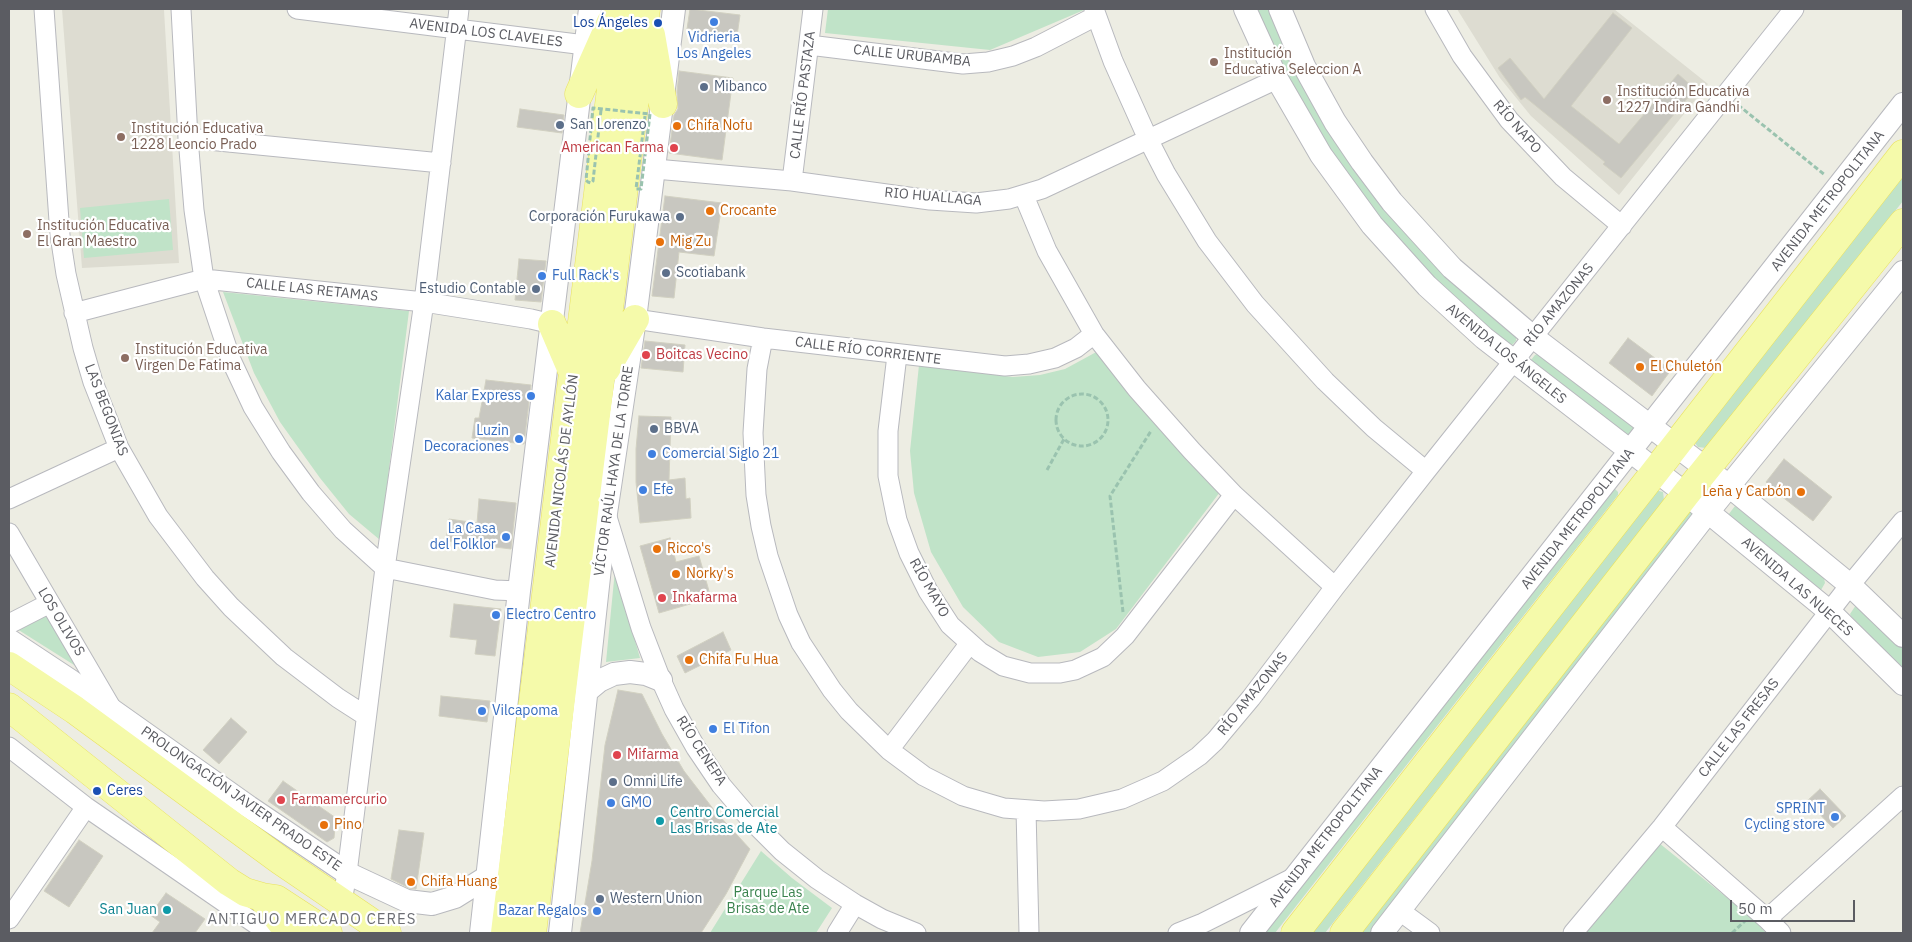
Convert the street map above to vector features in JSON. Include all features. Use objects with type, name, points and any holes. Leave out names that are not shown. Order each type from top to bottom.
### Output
[{"type":"main road","points":[[579,94],[618,9]]},
{"type":"main road","name":"AVENIDA NICOLÁS DE AYLLÓN","points":[[505,933],[615,59],[618,9]]},
{"type":"main road","points":[[646,9],[654,110]]},
{"type":"main road","name":"AVENIDA NICOLÁS DE AYLLÓN","points":[[532,933],[646,9]]},
{"type":"main road","points":[[1295,933],[1903,154]]},
{"type":"main road","points":[[1344,933],[1686,494],[1903,223]]},
{"type":"main road","points":[[600,379],[635,319]]},
{"type":"main road","points":[[552,324],[574,373]]},
{"type":"main road","name":"PROLONGACIÓN JAVIER PRADO ESTE","points":[[9,666],[75,710],[282,861],[342,902],[373,929]]},
{"type":"main road","points":[[71,681],[75,710]]},
{"type":"main road","points":[[9,707],[229,882],[245,892],[269,898],[328,933]]},
{"type":"main road","points":[[127,800],[126,792],[131,781],[143,776],[170,780]]},
{"type":"main road","points":[[269,898],[284,880],[282,861]]},
{"type":"main road","points":[[269,898],[288,933]]},
{"type":"street","name":"LAS BEGONIAS","points":[[44,9],[60,235],[74,313],[93,382],[119,448],[158,516],[205,578],[284,657],[338,698],[366,716]]},
{"type":"street","points":[[181,9],[194,210],[204,279],[231,360],[253,407],[280,452],[311,493],[343,530],[385,568],[495,590],[519,591]]},
{"type":"street","name":"AVENIDA LOS CLAVELES","points":[[297,9],[320,10],[586,45]]},
{"type":"street","points":[[342,902],[385,568],[424,302],[460,9]]},
{"type":"street","points":[[481,933],[519,591],[590,9]]},
{"type":"street","name":"VÍCTOR RAÚL HAYA DE LA TORRE","points":[[560,933],[606,513],[655,169],[654,110],[674,9]]},
{"type":"street","name":"CALLE RÍO PASTAZA","points":[[792,182],[813,9]]},
{"type":"street","name":"AVENIDA LOS ÁNGELES","points":[[1245,9],[1277,79],[1321,155],[1372,225],[1427,286],[1484,338],[1686,494]]},
{"type":"street","points":[[1280,9],[1304,66],[1336,122],[1362,162],[1392,202],[1452,268],[1533,337],[1650,428],[1729,486],[1850,585],[1903,636]]},
{"type":"street","name":"RÍO NAPO","points":[[1435,9],[1462,56],[1509,120],[1562,177],[1622,226]]},
{"type":"street","name":"RÍO AMAZONAS","points":[[763,338],[754,401],[753,441],[756,495],[768,556],[788,615],[801,643],[816,667],[849,711],[889,750],[942,787],[983,802],[1044,812],[1079,809],[1108,803],[1143,791],[1181,769],[1215,741],[1426,471],[1794,9]]},
{"type":"street","points":[[1095,12],[1113,61],[1148,139],[1166,174],[1207,242],[1255,304],[1308,363],[1374,428],[1426,471]]},
{"type":"street","name":"CALLE URUBAMBA","points":[[809,46],[963,64],[988,62],[1013,56],[1036,47],[1095,12]]},
{"type":"street","name":"RIO HUALLAGA","points":[[655,169],[792,182],[930,200],[976,203],[1024,196],[1042,189],[1277,79]]},
{"type":"street","name":"AVENIDA METROPOLITANA","points":[[1251,933],[1631,453],[1903,104]]},
{"type":"street","points":[[188,138],[441,163]]},
{"type":"street","points":[[1024,196],[1047,251],[1094,334],[1192,451],[1234,495],[1335,587]]},
{"type":"street","points":[[1382,933],[1708,512],[1903,272]]},
{"type":"street","name":"CALLE LAS RETAMAS","points":[[74,313],[204,279],[424,302],[552,324]]},
{"type":"street","name":"CALLE RÍO CORRIENTE","points":[[635,319],[763,338],[1005,366],[1029,364],[1055,358],[1076,348],[1094,334]]},
{"type":"street","name":"RÍO MAYO","points":[[897,355],[888,431],[888,476],[897,520],[909,553],[928,591],[950,625],[980,652],[1004,666],[1030,674],[1060,673],[1090,664],[1115,647],[1126,636],[1234,495]]},
{"type":"street","points":[[9,499],[119,448]]},
{"type":"street","name":"AVENIDA LAS NUECES","points":[[1686,494],[1830,612],[1903,684]]},
{"type":"street","name":"RÍO CENEPA","points":[[606,513],[641,628],[661,680],[674,709],[696,748],[722,785],[750,820],[817,879],[882,919],[916,933]]},
{"type":"street","name":"CALLE LAS FRESAS","points":[[1573,933],[1662,827],[1850,585],[1903,520]]},
{"type":"street","name":"LOS OLIVOS","points":[[9,533],[113,710]]},
{"type":"street","points":[[9,624],[50,603]]},
{"type":"street","name":"PROLONGACIÓN JAVIER PRADO ESTE","points":[[9,640],[347,873],[407,901],[432,904],[455,897],[486,877]]},
{"type":"street","points":[[889,750],[970,643]]},
{"type":"street","points":[[586,691],[598,681],[614,674],[630,672],[646,674],[661,680]]},
{"type":"street","points":[[9,747],[86,806],[269,933]]},
{"type":"street","points":[[1767,918],[1903,796]]},
{"type":"street","points":[[9,919],[86,806]]},
{"type":"street","points":[[1026,810],[1029,933]]},
{"type":"street","points":[[1662,827],[1767,918],[1781,933]]},
{"type":"street","points":[[1178,933],[1203,923],[1294,878]]},
{"type":"street","points":[[837,933],[855,904]]},
{"type":"street","points":[[1400,910],[1430,933]]},
{"type":"path","points":[[1726,96],[1840,186]]},
{"type":"path","points":[[601,110],[593,181],[591,183],[586,180],[593,108],[650,114],[640,189],[636,189],[654,110]]},
{"type":"path","points":[[1085,393],[1096,397],[1104,404],[1108,414],[1108,425],[1104,435],[1096,443],[1085,446],[1074,445],[1064,439],[1058,431],[1056,420],[1058,409],[1065,400],[1074,394],[1085,393]]},
{"type":"path","points":[[1123,615],[1110,496],[1151,430]]},
{"type":"path","points":[[1047,470],[1064,439]]},
{"type":"path","points":[[1732,933],[1747,919]]},
{"type":"shaded area","name":"Institución Educativa 1228 Leoncio Prado","points":[[62,9],[164,10],[179,263],[82,268]]},
{"type":"shaded area","name":"Institución Educativa 1227 Indira Gandhi","points":[[1457,9],[1614,9],[1708,84],[1619,195],[1531,116],[1500,78]]},
{"type":"green space","points":[[828,9],[1084,10],[990,50],[825,33]]},
{"type":"green space","points":[[1255,9],[1273,9],[1330,126],[1516,337],[1516,341],[1512,345],[1507,347],[1436,284],[1345,175],[1283,74]]},
{"type":"green space","points":[[1903,166],[1903,201],[1710,445],[1706,448],[1698,447],[1695,443]]},
{"type":"green space","points":[[169,199],[173,250],[84,258],[80,208]]},
{"type":"green space","points":[[223,292],[409,311],[380,540],[349,514],[320,478],[280,422],[254,373]]},
{"type":"green space","points":[[1100,350],[1220,492],[1116,629],[1080,652],[1038,657],[999,642],[963,607],[931,552],[914,493],[910,451],[919,365],[1013,377],[1040,375],[1065,369]]},
{"type":"green space","points":[[1539,353],[1636,429],[1631,439],[1530,361]]},
{"type":"green space","points":[[1614,488],[1618,495],[1275,933],[1261,933]]},
{"type":"green space","points":[[1655,490],[1663,492],[1664,500],[1325,933],[1307,933]]},
{"type":"green space","points":[[1735,506],[1824,578],[1825,583],[1821,590],[1818,592],[1725,519]]},
{"type":"green space","points":[[1690,511],[1693,512],[1695,517],[1370,933],[1359,933]]},
{"type":"green space","points":[[615,570],[640,658],[606,662]]},
{"type":"green space","points":[[1856,605],[1903,648],[1903,670],[1851,616],[1850,614]]},
{"type":"green space","points":[[48,613],[82,670],[17,629]]},
{"type":"green space","points":[[1659,843],[1751,917],[1766,933],[1585,933]]},
{"type":"green space","name":"Parque Las Brisas de Ate","points":[[761,851],[792,878],[832,908],[816,933],[710,933]]},
{"type":"building","name":"Vidrieria Los Angeles","points":[[690,9],[740,15],[737,36],[687,29]]},
{"type":"building","points":[[1613,13],[1632,28],[1571,106],[1619,144],[1678,74],[1695,89],[1621,178],[1603,164],[1605,162],[1525,97],[1521,100],[1498,68],[1510,58],[1544,99]]},
{"type":"building","points":[[679,71],[733,78],[722,160],[669,153],[674,115],[678,109]]},
{"type":"building","points":[[520,109],[564,115],[562,133],[517,127]]},
{"type":"building","points":[[665,196],[722,203],[714,256],[679,252],[674,298],[652,296]]},
{"type":"building","points":[[519,259],[546,261],[541,302],[515,300]]},
{"type":"building","name":"El Chuletón","points":[[1628,338],[1671,370],[1652,396],[1609,363]]},
{"type":"building","points":[[645,341],[685,345],[683,372],[641,368]]},
{"type":"building","points":[[486,380],[531,385],[524,444],[472,438],[475,418],[479,418]]},
{"type":"building","points":[[639,416],[671,417],[669,480],[685,478],[686,499],[690,498],[691,518],[640,523],[636,482]]},
{"type":"building","name":"Leña y Carbón","points":[[1784,459],[1832,497],[1813,521],[1766,482]]},
{"type":"building","points":[[479,499],[516,503],[511,549],[446,541],[449,519],[477,523]]},
{"type":"building","points":[[670,538],[676,562],[699,556],[711,598],[659,613],[640,546]]},
{"type":"building","points":[[454,604],[501,609],[495,656],[475,654],[477,640],[450,637]]},
{"type":"building","points":[[723,632],[731,650],[685,673],[677,656]]},
{"type":"building","name":"Centro Comercial Las Brisas de Ate","points":[[618,690],[642,694],[662,734],[684,771],[714,810],[750,849],[726,894],[701,933],[580,933],[592,861],[605,745]]},
{"type":"building","points":[[441,696],[490,701],[487,722],[439,716]]},
{"type":"building","points":[[231,718],[247,732],[219,764],[203,750]]},
{"type":"building","points":[[283,781],[336,818],[334,838],[327,842],[268,801]]},
{"type":"building","points":[[1820,789],[1846,816],[1833,828],[1807,801]]},
{"type":"building","points":[[399,830],[424,833],[416,889],[409,888],[391,879]]},
{"type":"building","points":[[79,840],[103,856],[69,907],[44,891]]},
{"type":"building","points":[[166,893],[205,919],[195,933],[152,933],[160,922],[150,915]]},
{"type":"place","name":"Vidrieria Los Angeles","points":[[714,22]]},
{"type":"place","name":"Los Ángeles","points":[[658,23]]},
{"type":"place","name":"Institución Educativa Seleccion A","points":[[1214,62]]},
{"type":"place","name":"Mibanco","points":[[704,87]]},
{"type":"place","name":"Institución Educativa 1227 Indira Gandhi","points":[[1607,100]]},
{"type":"place","name":"San Lorenzo","points":[[560,125]]},
{"type":"place","name":"Chifa Nofu","points":[[677,126]]},
{"type":"place","name":"Institución Educativa 1228 Leoncio Prado","points":[[121,137]]},
{"type":"place","name":"American Farma","points":[[674,148]]},
{"type":"place","name":"Crocante","points":[[710,211]]},
{"type":"place","name":"Corporación Furukawa","points":[[680,217]]},
{"type":"place","name":"Institución Educativa El Gran Maestro","points":[[27,234]]},
{"type":"place","name":"Mig Zu","points":[[660,242]]},
{"type":"place","name":"Scotiabank","points":[[666,273]]},
{"type":"place","name":"Full Rack's","points":[[542,276]]},
{"type":"place","name":"Estudio Contable","points":[[536,289]]},
{"type":"place","name":"Boitcas Vecino","points":[[646,355]]},
{"type":"place","name":"Institución Educativa Virgen De Fatima","points":[[125,358]]},
{"type":"place","name":"El Chuletón","points":[[1640,367]]},
{"type":"place","name":"Kalar Express","points":[[531,396]]},
{"type":"place","name":"BBVA","points":[[654,429]]},
{"type":"place","name":"Luzin Decoraciones","points":[[519,439]]},
{"type":"place","name":"Comercial Siglo 21","points":[[652,454]]},
{"type":"place","name":"Efe","points":[[643,490]]},
{"type":"place","name":"Leña y Carbón","points":[[1801,492]]},
{"type":"place","name":"La Casa del Folklor","points":[[506,537]]},
{"type":"place","name":"Ricco's","points":[[657,549]]},
{"type":"place","name":"Norky's","points":[[676,574]]},
{"type":"place","name":"Inkafarma","points":[[662,598]]},
{"type":"place","name":"Electro Centro","points":[[496,615]]},
{"type":"place","name":"Chifa Fu Hua","points":[[689,660]]},
{"type":"place","name":"Vilcapoma","points":[[482,711]]},
{"type":"place","name":"El Tifon","points":[[713,729]]},
{"type":"place","name":"Mifarma","points":[[617,755]]},
{"type":"place","name":"Omni Life","points":[[613,782]]},
{"type":"place","name":"Ceres","points":[[97,791]]},
{"type":"place","name":"Farmamercurio","points":[[281,800]]},
{"type":"place","name":"GMO","points":[[611,803]]},
{"type":"place","name":"SPRINT Cycling store","points":[[1835,817]]},
{"type":"place","name":"Centro Comercial Las Brisas de Ate","points":[[660,821]]},
{"type":"place","name":"Pino","points":[[324,825]]},
{"type":"place","name":"Chifa Huang","points":[[411,882]]},
{"type":"place","name":"Western Union","points":[[600,899]]},
{"type":"place","name":"San Juan","points":[[167,910]]},
{"type":"place","name":"Bazar Regalos","points":[[597,911]]},
{"type":"district","name":"ANTIGUO MERCADO CERES","points":[[312,920]]}]
